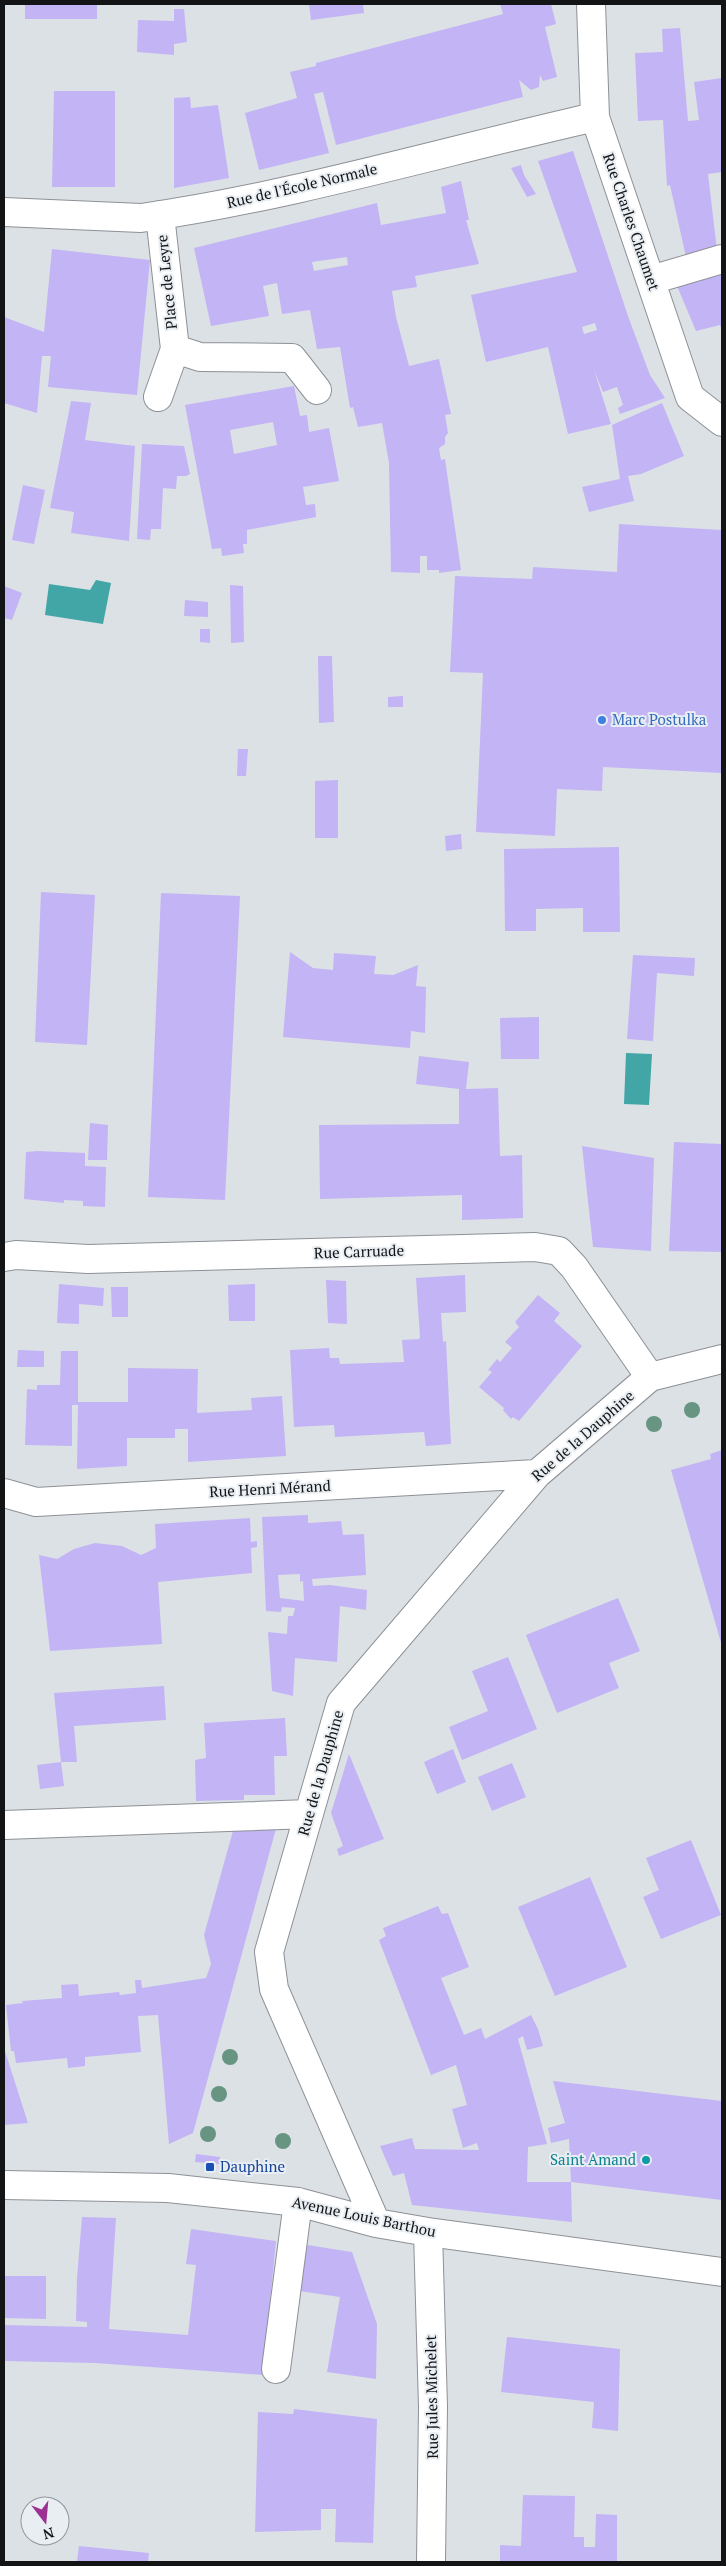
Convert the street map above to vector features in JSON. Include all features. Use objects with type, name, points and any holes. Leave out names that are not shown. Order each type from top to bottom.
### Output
[{"type":"street","name":"Rue Charles Chaumet","points":[[591,4],[595,117],[690,397],[722,422]]},
{"type":"street","name":"Rue de l'École Normale","points":[[4,212],[141,218],[160,215],[248,199],[595,117]]},
{"type":"street","name":"Place de Leyre","points":[[158,396],[175,349],[160,215]]},
{"type":"street","points":[[651,280],[722,259]]},
{"type":"street","name":"Place de Leyre","points":[[175,349],[200,357],[292,358],[317,390]]},
{"type":"street","name":"Rue Carruade","points":[[4,1257],[16,1255],[97,1259],[536,1247],[559,1251],[574,1267],[650,1378]]},
{"type":"street","name":"Rue de la Dauphine","points":[[376,2223],[274,1989],[269,1952],[341,1703],[537,1474],[650,1378],[722,1359]]},
{"type":"street","name":"Rue Henri Mérand","points":[[4,1493],[36,1502],[537,1474]]},
{"type":"street","points":[[4,1824],[309,1814]]},
{"type":"street","name":"Avenue Louis Barthou","points":[[4,2185],[168,2188],[298,2202],[376,2223],[428,2232],[722,2272]]},
{"type":"street","points":[[276,2369],[298,2202]]},
{"type":"street","name":"Rue Jules Michelet","points":[[428,2232],[433,2407],[431,2562]]},
{"type":"water","points":[[96,580],[111,583],[103,624],[45,615],[49,584],[90,590]]},
{"type":"water","points":[[626,1053],[652,1054],[649,1105],[624,1104]]},
{"type":"building","points":[[25,4],[97,4],[97,19],[25,19]]},
{"type":"building","points":[[309,4],[363,4],[364,13],[311,20]]},
{"type":"building","points":[[500,4],[551,4],[556,24],[545,27],[557,77],[543,81],[540,75],[539,87],[531,90],[519,80],[523,97],[336,145],[323,92],[314,94],[329,153],[259,170],[245,113],[297,98],[290,72],[316,66],[316,63],[503,14]]},
{"type":"building","points":[[174,9],[184,9],[187,42],[174,44],[174,55],[137,52],[138,20],[174,21]]},
{"type":"building","points":[[680,28],[688,121],[699,120],[694,82],[722,78],[722,172],[708,174],[717,250],[686,257],[670,185],[667,186],[663,120],[638,121],[635,53],[663,52],[662,29]]},
{"type":"building","points":[[54,91],[115,91],[115,187],[52,187]]},
{"type":"building","points":[[190,97],[191,108],[218,105],[229,178],[174,188],[174,98]]},
{"type":"building","points":[[573,151],[629,319],[650,375],[665,398],[620,414],[618,408],[623,405],[617,387],[603,392],[594,370],[611,424],[568,434],[548,347],[486,362],[471,295],[577,272],[538,161]],"holes":[[[595,323],[597,330],[584,334],[582,327]]]},
{"type":"building","points":[[521,165],[524,175],[536,194],[527,197],[511,168]]},
{"type":"building","points":[[461,181],[469,220],[466,220],[479,264],[415,276],[417,287],[392,291],[396,317],[409,366],[439,359],[451,414],[445,415],[448,433],[445,437],[445,444],[439,448],[441,460],[445,459],[461,570],[439,573],[439,570],[427,570],[427,556],[420,556],[420,573],[391,572],[389,463],[382,423],[358,427],[353,407],[350,408],[340,347],[317,349],[310,310],[282,314],[277,283],[263,286],[269,316],[211,326],[194,248],[377,203],[381,225],[446,213],[441,187]],"holes":[[[347,257],[348,265],[314,271],[312,262]]]},
{"type":"building","points":[[52,249],[150,260],[137,395],[48,387],[51,356],[42,356],[37,413],[4,403],[4,317],[44,332]]},
{"type":"building","points":[[722,272],[722,330],[720,325],[696,331],[677,286]]},
{"type":"building","points":[[294,386],[300,416],[307,415],[309,432],[329,428],[339,481],[303,487],[306,505],[315,504],[316,517],[247,530],[247,544],[243,544],[244,553],[222,556],[221,548],[212,549],[185,405]],"holes":[[[273,422],[277,445],[234,454],[230,430]]]},
{"type":"building","points":[[71,401],[91,403],[85,440],[135,446],[129,541],[71,533],[74,512],[50,508]]},
{"type":"building","points":[[662,403],[684,456],[641,474],[628,476],[634,501],[589,512],[582,487],[620,479],[612,425]]},
{"type":"building","points":[[142,444],[184,446],[190,474],[177,476],[176,489],[163,488],[161,529],[151,529],[150,540],[137,539]]},
{"type":"building","points":[[23,485],[45,490],[34,544],[12,540]]},
{"type":"building","name":"Marc Postulka","points":[[619,524],[722,530],[722,773],[603,767],[602,791],[557,789],[555,836],[476,832],[483,673],[450,672],[455,576],[532,579],[533,567],[617,572]]},
{"type":"building","points":[[230,585],[243,586],[244,642],[231,643]]},
{"type":"building","points":[[4,586],[22,593],[12,620],[4,618]]},
{"type":"building","points":[[185,600],[208,602],[208,617],[184,616]]},
{"type":"building","points":[[200,629],[210,629],[210,643],[200,642]]},
{"type":"building","points":[[318,656],[332,656],[334,722],[319,723]]},
{"type":"building","points":[[403,696],[403,707],[388,707],[388,697]]},
{"type":"building","points":[[238,749],[248,749],[246,776],[237,776]]},
{"type":"building","points":[[338,780],[338,838],[315,838],[315,781]]},
{"type":"building","points":[[461,834],[462,849],[446,851],[445,836]]},
{"type":"building","points":[[619,847],[620,932],[583,932],[583,908],[536,909],[536,931],[505,931],[504,849]]},
{"type":"building","points":[[41,892],[95,895],[87,1045],[35,1042]]},
{"type":"building","points":[[161,893],[240,896],[225,1200],[148,1197]]},
{"type":"building","points":[[290,952],[313,968],[333,970],[334,953],[376,956],[374,974],[393,975],[418,965],[416,986],[426,987],[425,1033],[411,1031],[410,1048],[283,1037]]},
{"type":"building","points":[[633,955],[695,958],[694,976],[657,973],[653,1041],[627,1039]]},
{"type":"building","points":[[539,1017],[539,1059],[501,1059],[500,1018]]},
{"type":"building","points":[[419,1056],[469,1062],[466,1089],[498,1088],[500,1156],[522,1155],[523,1218],[462,1220],[462,1195],[320,1199],[319,1125],[459,1124],[459,1089],[416,1084]]},
{"type":"building","points":[[90,1123],[108,1125],[107,1160],[88,1160]]},
{"type":"building","points":[[674,1142],[722,1144],[722,1252],[669,1251]]},
{"type":"building","points":[[582,1146],[654,1158],[651,1251],[593,1247]]},
{"type":"building","points":[[26,1152],[85,1153],[85,1166],[106,1167],[105,1207],[83,1206],[83,1201],[64,1200],[64,1203],[24,1199]]},
{"type":"building","points":[[465,1275],[466,1312],[441,1313],[443,1342],[446,1341],[451,1444],[426,1446],[424,1432],[335,1437],[334,1425],[294,1427],[290,1350],[329,1348],[330,1358],[339,1358],[340,1364],[404,1362],[402,1340],[419,1339],[420,1337],[416,1278]]},
{"type":"building","points":[[326,1280],[346,1281],[347,1324],[328,1323]]},
{"type":"building","points":[[59,1284],[104,1288],[103,1306],[79,1304],[79,1324],[57,1323]]},
{"type":"building","points":[[255,1284],[255,1321],[229,1321],[228,1285]]},
{"type":"building","points":[[111,1287],[128,1287],[128,1317],[112,1317]]},
{"type":"building","points":[[538,1295],[560,1313],[554,1321],[582,1346],[519,1421],[513,1417],[511,1419],[503,1410],[504,1408],[479,1387],[492,1372],[488,1370],[497,1359],[500,1362],[512,1348],[505,1342],[519,1327],[515,1322]]},
{"type":"building","points":[[18,1350],[44,1351],[44,1367],[17,1367]]},
{"type":"building","points":[[61,1351],[78,1351],[78,1402],[128,1402],[128,1368],[198,1369],[197,1413],[252,1410],[251,1398],[282,1396],[286,1456],[188,1462],[188,1429],[175,1429],[175,1438],[127,1438],[127,1466],[77,1469],[78,1405],[72,1405],[72,1446],[25,1445],[27,1389],[37,1390],[37,1385],[60,1385]]},
{"type":"building","points":[[722,1450],[722,1646],[671,1470],[711,1459],[710,1454]]},
{"type":"building","points":[[308,1515],[308,1523],[341,1521],[343,1535],[364,1534],[366,1575],[312,1579],[313,1586],[330,1585],[367,1590],[366,1610],[340,1606],[337,1662],[295,1658],[293,1696],[272,1691],[268,1632],[287,1634],[288,1616],[293,1616],[295,1608],[282,1607],[281,1612],[266,1611],[262,1517]],"holes":[[[300,1574],[300,1582],[303,1581],[304,1601],[280,1598],[278,1575]]]},
{"type":"building","points":[[250,1518],[251,1542],[257,1541],[257,1547],[251,1548],[252,1573],[158,1582],[162,1644],[50,1651],[39,1555],[57,1559],[74,1549],[95,1543],[122,1546],[141,1555],[156,1548],[155,1524]]},
{"type":"building","points":[[618,1598],[640,1651],[609,1663],[619,1688],[557,1713],[526,1635]]},
{"type":"building","points":[[508,1657],[537,1729],[462,1760],[449,1727],[488,1711],[472,1671]]},
{"type":"building","points":[[164,1686],[166,1720],[74,1726],[77,1762],[61,1762],[54,1693]]},
{"type":"building","points":[[285,1718],[287,1756],[274,1756],[275,1795],[244,1795],[244,1800],[196,1801],[195,1760],[206,1758],[204,1723]]},
{"type":"building","points":[[453,1749],[466,1782],[437,1794],[424,1762]]},
{"type":"building","points":[[349,1754],[384,1839],[339,1856],[337,1849],[343,1846],[331,1813]]},
{"type":"building","points":[[61,1762],[64,1786],[40,1789],[37,1765]]},
{"type":"building","points":[[512,1763],[526,1797],[492,1811],[478,1777]]},
{"type":"building","points":[[277,1825],[193,2133],[169,2144],[158,2015],[138,2016],[141,2052],[85,2057],[85,2066],[68,2068],[67,2058],[16,2063],[14,2051],[11,2051],[6,2005],[23,2003],[22,2001],[62,1998],[61,1985],[78,1984],[79,1996],[119,1992],[120,1995],[136,1993],[135,1980],[141,1980],[142,1988],[206,1978],[211,1964],[204,1935],[234,1827]]},
{"type":"building","points":[[691,1840],[721,1915],[661,1939],[643,1897],[659,1890],[646,1858]]},
{"type":"building","points":[[590,1877],[627,1967],[555,1996],[518,1907]]},
{"type":"building","points":[[438,1906],[442,1914],[448,1913],[469,1967],[441,1978],[464,2035],[481,2028],[485,2039],[531,2015],[538,2029],[543,2046],[527,2050],[523,2036],[518,2039],[547,2144],[528,2147],[527,2182],[571,2182],[572,2222],[412,2205],[404,2173],[393,2176],[380,2146],[412,2138],[415,2149],[479,2150],[477,2143],[463,2148],[452,2109],[467,2105],[456,2065],[431,2075],[379,1940],[386,1936],[383,1928]]},
{"type":"building","points":[[4,2048],[28,2123],[4,2125]]},
{"type":"building","name":"Saint Amand","points":[[553,2081],[722,2101],[722,2200],[571,2182],[569,2139],[551,2143],[548,2128],[565,2123]]},
{"type":"building","points":[[196,2154],[220,2157],[220,2164],[195,2162]]},
{"type":"building","points":[[82,2217],[116,2218],[109,2329],[188,2335],[196,2265],[186,2264],[191,2229],[276,2241],[263,2375],[95,2363],[4,2361],[4,2325],[87,2327],[87,2322],[76,2321]]},
{"type":"building","points":[[301,2244],[352,2252],[377,2324],[376,2379],[327,2372],[340,2297],[299,2291]]},
{"type":"building","points":[[4,2276],[46,2276],[46,2319],[4,2318]]},
{"type":"building","points":[[507,2337],[620,2349],[618,2431],[592,2428],[594,2402],[501,2392]]},
{"type":"building","points":[[294,2409],[377,2419],[373,2543],[335,2542],[336,2509],[321,2509],[321,2530],[255,2532],[258,2412],[293,2414]]},
{"type":"building","points":[[523,2495],[575,2496],[574,2537],[584,2537],[584,2547],[595,2547],[596,2514],[617,2515],[617,2562],[500,2562],[500,2545],[521,2546]]},
{"type":"building","points":[[79,2546],[149,2553],[148,2562],[77,2562]]},
{"type":"place","name":"Marc Postulka","points":[[602,720]]},
{"type":"place","name":"Saint Amand","points":[[646,2160]]},
{"type":"place","name":"Dauphine","points":[[210,2167]]}]
